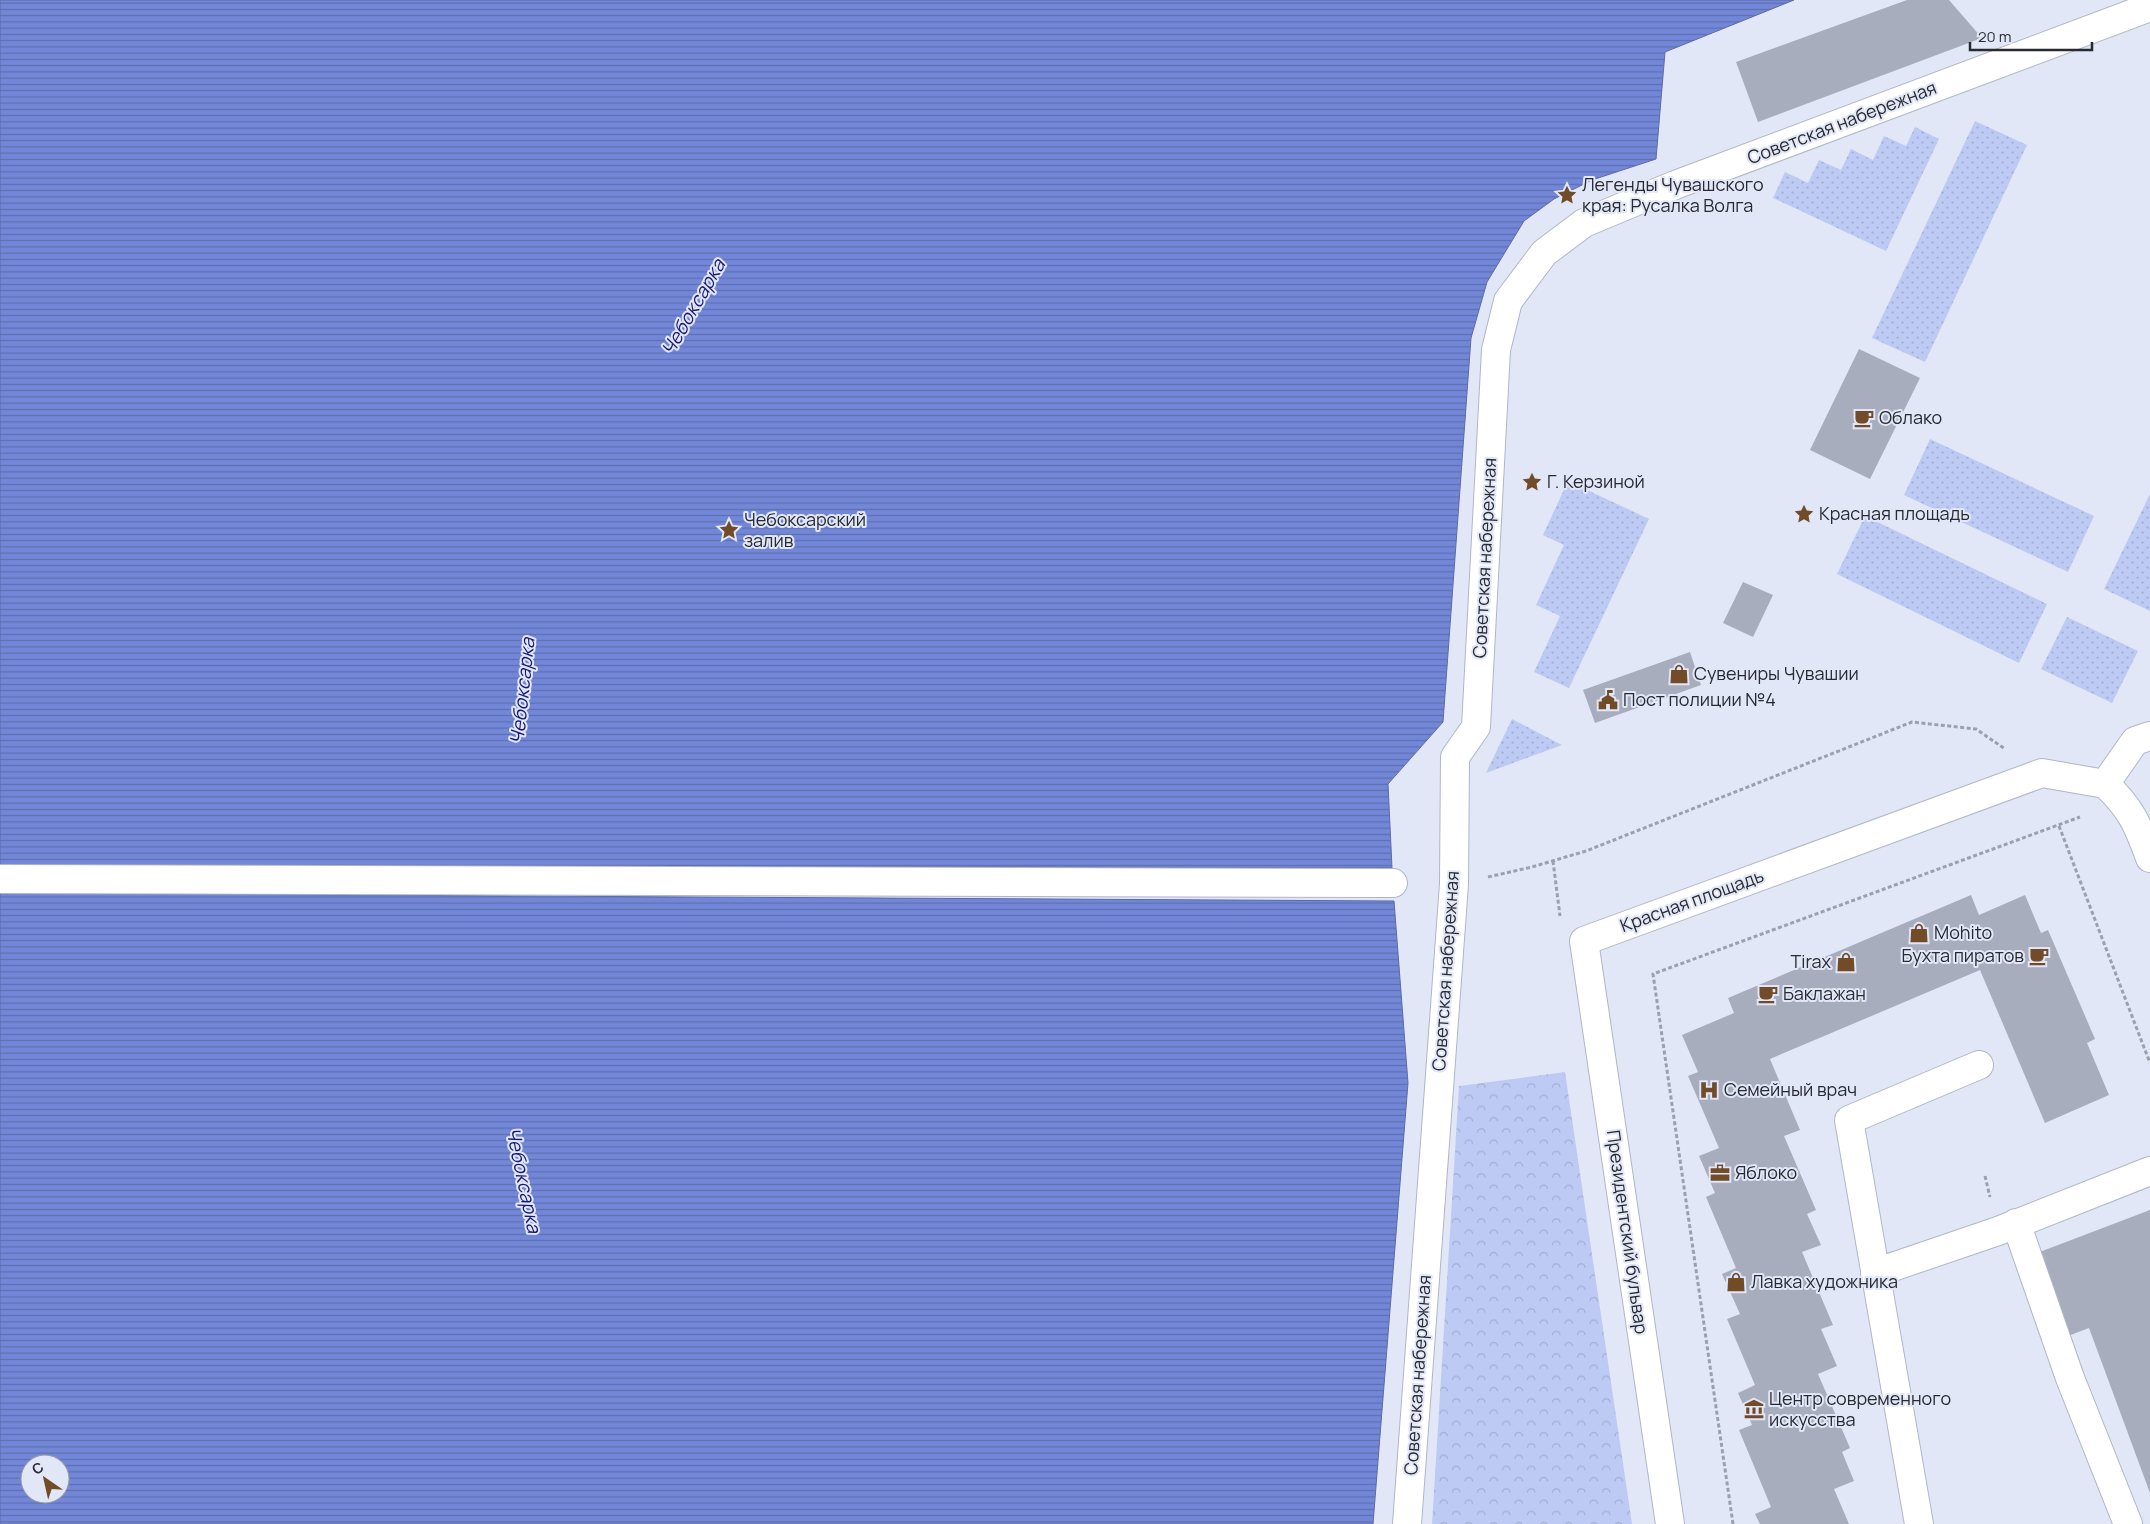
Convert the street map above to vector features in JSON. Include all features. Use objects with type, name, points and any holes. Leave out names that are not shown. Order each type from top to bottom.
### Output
[{"type":"street","name":"Советская набережная","points":[[1407,1524],[1454,884],[1455,757],[1476,727],[1496,350],[1508,301],[1544,253],[1584,224],[1675,185],[2150,6]]},
{"type":"street","points":[[2150,736],[2135,741],[2105,784],[2123,800],[2139,828],[2150,858]]},
{"type":"street","name":"Красная площадь","points":[[1584,940],[2042,773],[2105,784]]},
{"type":"street","points":[[0,879],[1393,883]]},
{"type":"street","name":"Президентский бульвар","points":[[1584,940],[1670,1524]]},
{"type":"street","points":[[1918,1524],[1849,1120],[1979,1066]]},
{"type":"street","points":[[1875,1273],[2016,1223],[2150,1171]]},
{"type":"street","points":[[2016,1223],[2070,1378],[2128,1524]]},
{"type":"path","points":[[1454,884],[1532,867],[1586,851],[1912,722],[1976,729],[2042,773]]},
{"type":"path","points":[[1733,1524],[1653,974],[2059,826],[2150,1063]]},
{"type":"green space","points":[[1975,121],[2027,145],[1925,362],[1872,338]]},
{"type":"green space","points":[[1915,127],[1939,139],[1886,251],[1773,198],[1785,172],[1808,183],[1819,160],[1841,170],[1851,149],[1873,160],[1884,136],[1906,146]]},
{"type":"green space","points":[[1930,439],[2094,516],[2068,572],[1904,495]]},
{"type":"green space","points":[[1568,481],[1649,519],[1569,688],[1534,672],[1560,616],[1536,605],[1564,545],[1543,535]]},
{"type":"green space","points":[[2150,494],[2150,611],[2104,589]]},
{"type":"green space","points":[[1865,516],[2047,604],[2019,663],[1837,574]]},
{"type":"green space","points":[[2067,617],[2138,651],[2112,703],[2041,669]]},
{"type":"green space","points":[[1512,719],[1562,745],[1486,773]]},
{"type":"green space","points":[[1565,1072],[1632,1524],[1432,1524],[1459,1086]]},
{"type":"water","name":"Чебоксарский залив","points":[[0,0],[1794,0],[1665,52],[1656,159],[1592,180],[1554,199],[1524,221],[1487,282],[1471,338],[1443,722],[1388,784],[1392,868],[0,865]]},
{"type":"water","name":"Чебоксарка","points":[[0,893],[1394,901],[1408,1083],[1373,1524],[0,1524]]},
{"type":"building","points":[[1907,0],[1949,0],[1982,38],[1758,122],[1736,62]]},
{"type":"building","points":[[1859,349],[1920,378],[1870,479],[1810,450]]},
{"type":"building","points":[[1743,582],[1773,595],[1753,637],[1723,623]]},
{"type":"building","points":[[1690,652],[1701,685],[1595,723],[1583,690]]},
{"type":"building","points":[[1971,895],[1979,915],[2025,895],[2041,933],[2048,930],[2095,1039],[2087,1043],[2109,1095],[2045,1123],[1980,970],[1770,1059],[1800,1130],[1784,1136],[1816,1210],[1807,1214],[1821,1245],[1802,1252],[1833,1325],[1821,1329],[1837,1366],[1818,1374],[1850,1448],[1842,1452],[1854,1481],[1834,1489],[1849,1524],[1760,1524],[1755,1514],[1771,1507],[1739,1430],[1752,1425],[1738,1393],[1755,1385],[1727,1319],[1740,1314],[1722,1274],[1736,1268],[1706,1197],[1715,1193],[1699,1156],[1719,1148],[1688,1076],[1698,1072],[1682,1035],[1734,1013],[1728,998]]},
{"type":"building","points":[[2150,1210],[2150,1493],[2089,1328],[2068,1336],[2037,1253]]},
{"type":"place","name":"Легенды Чувашского края: Русалка Волга","points":[[1567,195]]},
{"type":"place","name":"Облако","points":[[1864,418]]},
{"type":"place","name":"Г. Керзиной","points":[[1532,482]]},
{"type":"place","name":"Красная площадь","points":[[1804,514]]},
{"type":"place","name":"Чебоксарский залив","points":[[729,530]]},
{"type":"place","name":"Сувениры Чувашии","points":[[1679,674]]},
{"type":"place","name":"Пост полиции №4","points":[[1608,700]]},
{"type":"place","name":"Mohito","points":[[1919,933]]},
{"type":"place","name":"Бухта пиратов","points":[[2039,956]]},
{"type":"place","name":"Tirax","points":[[1846,962]]},
{"type":"place","name":"Баклажан","points":[[1768,994]]},
{"type":"place","name":"Семейный врач","points":[[1709,1090]]},
{"type":"place","name":"Яблоко","points":[[1720,1173]]},
{"type":"place","name":"Лавка художника","points":[[1736,1282]]},
{"type":"place","name":"Центр современного искусства","points":[[1754,1409]]}]
